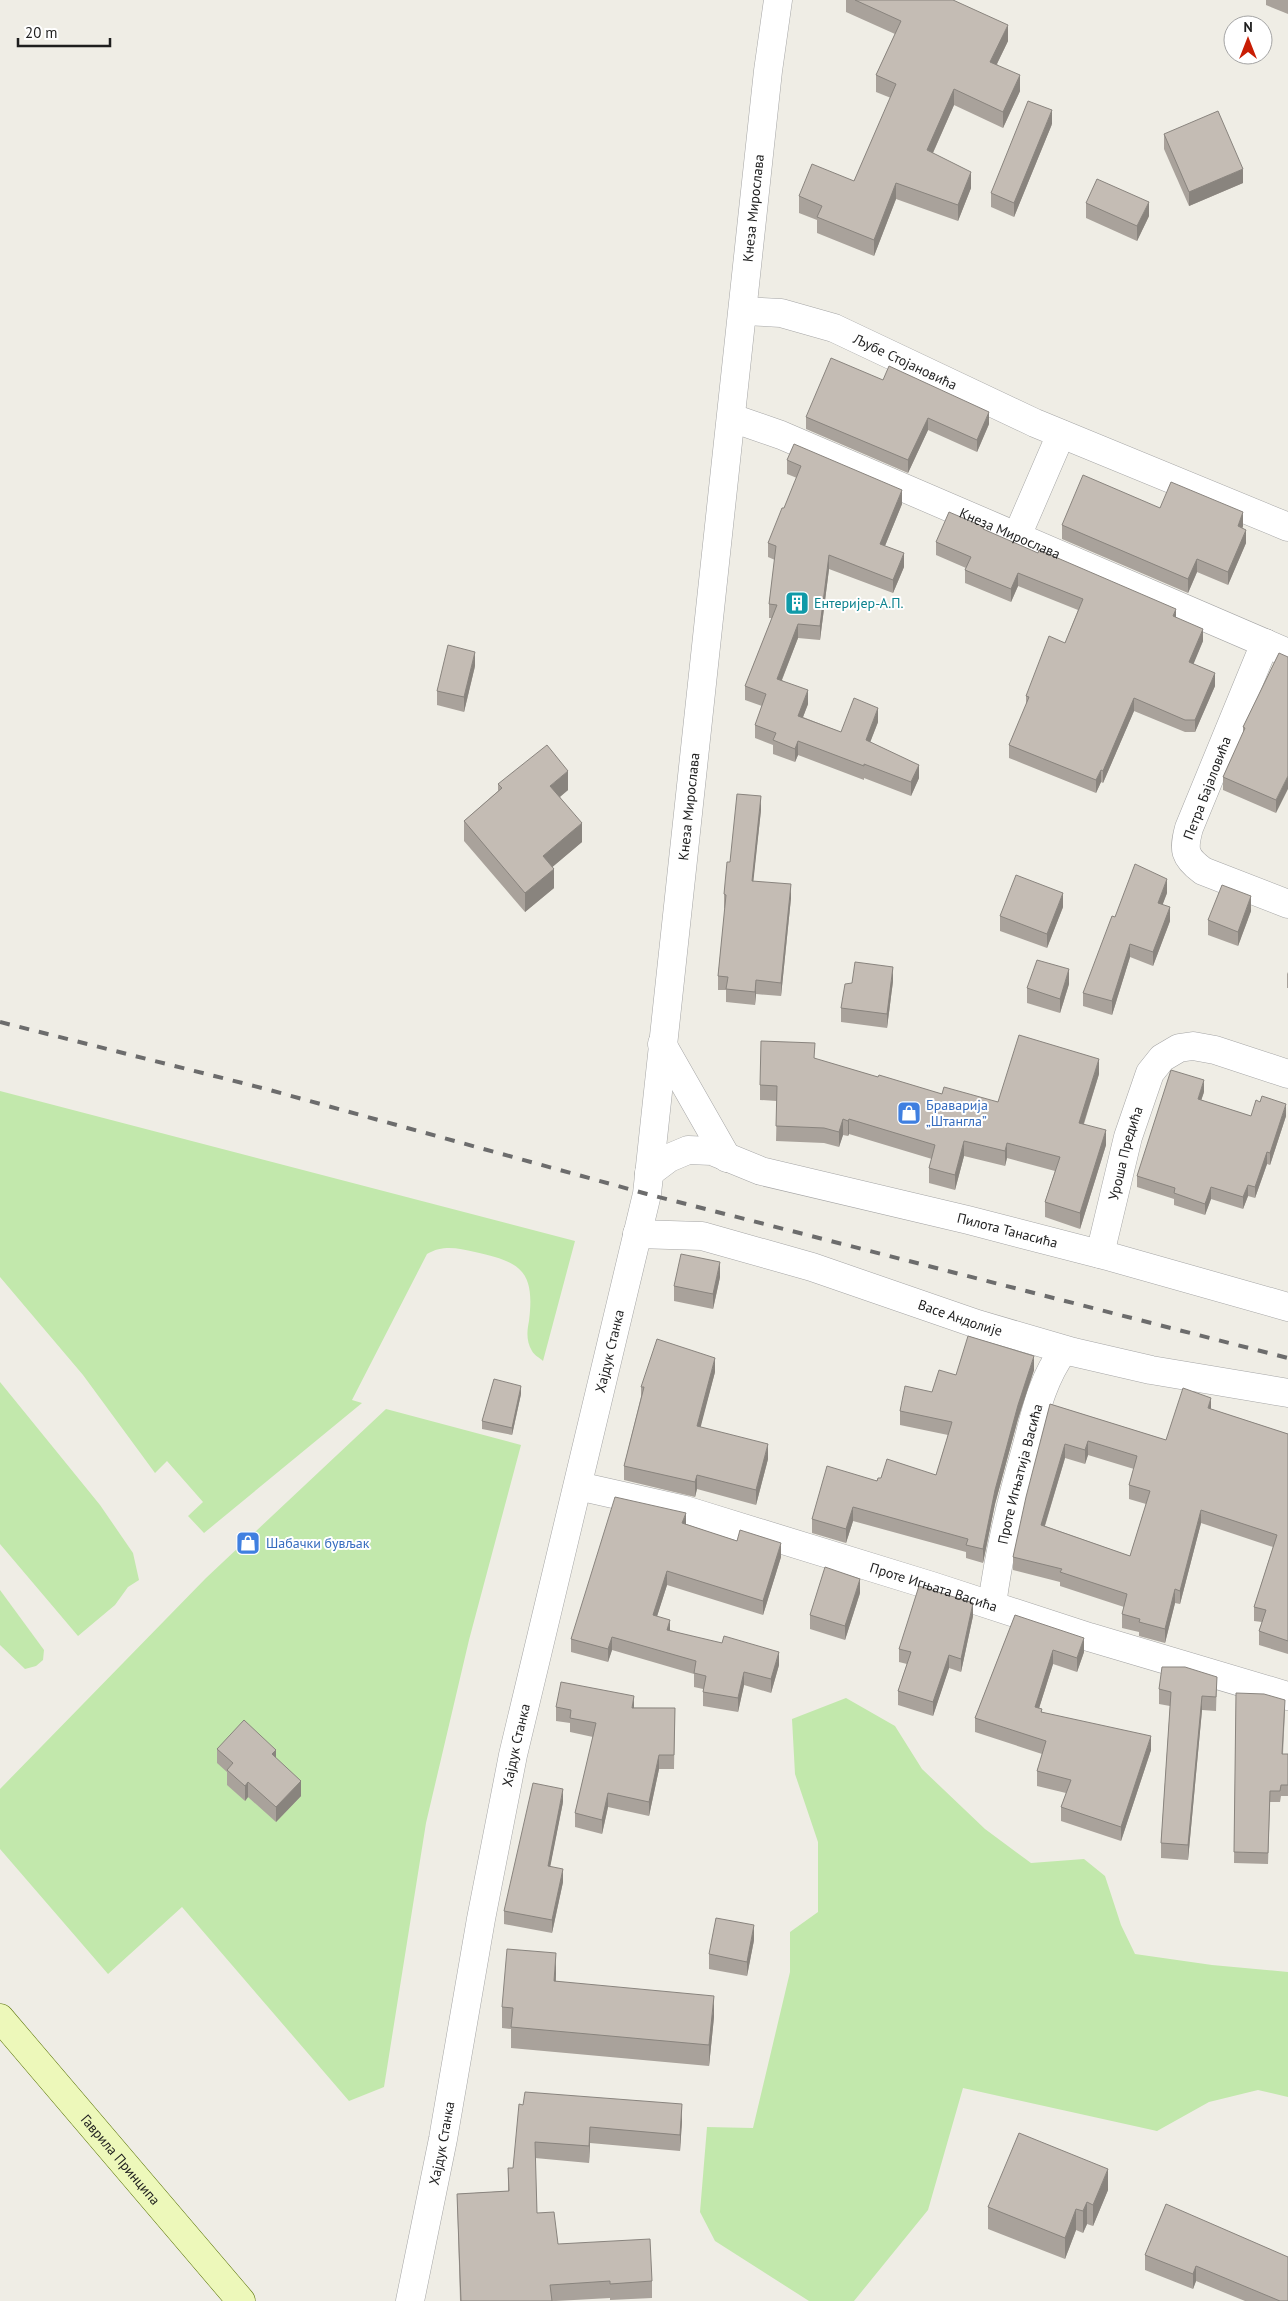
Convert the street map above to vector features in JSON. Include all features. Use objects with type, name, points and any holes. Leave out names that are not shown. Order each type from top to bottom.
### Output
[{"type":"main road","name":"Гаврила Принципа","points":[[0,2018],[241,2301]]},
{"type":"street","name":"Кнеза Мирослава","points":[[648,1184],[744,311],[768,71],[778,0]]},
{"type":"street","name":"Љубе Стојановића","points":[[744,311],[781,313],[834,328],[1062,434],[1288,527]]},
{"type":"street","name":"Кнеза Мирослава","points":[[732,418],[781,435],[1276,648]]},
{"type":"street","points":[[1017,536],[1062,434]]},
{"type":"street","name":"Петра Бајаловића","points":[[1276,648],[1189,828],[1186,851],[1191,862],[1203,871],[1288,904]]},
{"type":"street","points":[[662,1044],[727,1158]]},
{"type":"street","name":"Уроша Предића","points":[[1100,1254],[1128,1137],[1150,1073],[1162,1058],[1179,1048],[1193,1046],[1215,1050],[1288,1074]]},
{"type":"street","name":"Пилота Танасића","points":[[648,1184],[669,1158],[688,1150],[712,1152],[784,1178],[968,1220],[1100,1254],[1288,1307]]},
{"type":"street","name":"Хајдук Станка","points":[[410,2301],[443,2139],[481,1919],[511,1764],[648,1184]]},
{"type":"street","name":"Васе Андолије","points":[[637,1234],[702,1236],[812,1267],[969,1321],[1064,1350],[1151,1370],[1288,1392]]},
{"type":"street","name":"Проте Игњатија Васића","points":[[992,1605],[999,1551],[1036,1411],[1047,1377],[1064,1350]]},
{"type":"street","name":"Проте Игњата Васића","points":[[578,1486],[685,1510],[1089,1637],[1288,1696]]},
{"type":"green space","points":[[0,1091],[575,1241],[543,1361],[533,1352],[528,1340],[530,1291],[527,1280],[522,1272],[504,1260],[462,1249],[444,1248],[427,1254],[352,1400],[362,1403],[204,1533],[188,1516],[203,1502],[167,1461],[155,1473],[83,1375],[0,1277]]},
{"type":"green space","points":[[0,1382],[100,1505],[133,1553],[139,1580],[128,1587],[115,1605],[78,1636],[0,1544]]},
{"type":"green space","points":[[386,1409],[521,1445],[469,1640],[426,1823],[384,2087],[349,2101],[182,1907],[108,1974],[0,1849],[0,1789],[206,1578]]},
{"type":"green space","points":[[0,1590],[44,1650],[43,1660],[36,1666],[25,1669],[0,1645]]},
{"type":"green space","points":[[846,1698],[895,1726],[922,1769],[985,1829],[1031,1863],[1084,1859],[1105,1876],[1121,1925],[1135,1954],[1212,1965],[1288,1972],[1288,2097],[1258,2090],[1209,2102],[1157,2131],[963,2088],[928,2210],[854,2301],[809,2301],[715,2241],[700,2212],[707,2127],[753,2128],[790,1972],[790,1932],[818,1912],[818,1842],[795,1774],[792,1719]]},
{"type":"building","points":[[855,0],[953,0],[1008,25],[990,62],[1020,75],[1003,112],[954,89],[927,150],[971,172],[958,205],[896,183],[874,240],[817,217],[822,206],[799,196],[812,164],[854,181],[896,84],[876,75],[901,21]]},
{"type":"building","points":[[1028,101],[1052,110],[1014,203],[991,193]]},
{"type":"building","points":[[1218,111],[1243,169],[1189,192],[1164,134]]},
{"type":"building","points":[[1097,179],[1149,202],[1137,226],[1086,203]]},
{"type":"building","points":[[831,358],[883,380],[889,366],[989,412],[977,440],[928,418],[908,460],[806,417]]},
{"type":"building","points":[[794,444],[902,490],[880,544],[904,553],[893,580],[829,555],[820,626],[798,624],[777,679],[808,690],[798,716],[841,732],[854,698],[878,708],[866,740],[919,765],[911,782],[798,741],[795,749],[773,740],[776,733],[755,725],[766,694],[745,686],[777,605],[769,604],[776,546],[768,543],[801,466],[787,460]]},
{"type":"building","points":[[1083,475],[1160,508],[1171,482],[1243,512],[1238,526],[1246,530],[1228,572],[1197,559],[1188,579],[1062,525]]},
{"type":"building","points":[[949,512],[1038,553],[1039,550],[1176,609],[1173,616],[1203,629],[1189,662],[1215,673],[1195,720],[1185,720],[1134,698],[1103,771],[1101,770],[1096,780],[1009,745],[1029,697],[1026,696],[1049,636],[1065,643],[1083,599],[1018,573],[1011,589],[965,570],[971,557],[936,542]]},
{"type":"building","points":[[448,645],[475,652],[464,697],[437,691]]},
{"type":"building","points":[[1279,653],[1288,657],[1288,776],[1276,800],[1223,777],[1245,728],[1243,727]]},
{"type":"building","points":[[547,745],[568,771],[550,786],[582,823],[543,856],[554,869],[525,893],[464,821],[502,788],[498,784]]},
{"type":"building","points":[[737,794],[761,796],[752,881],[791,884],[781,983],[756,980],[755,992],[726,989],[728,977],[718,976],[726,895],[724,894],[727,862],[730,862]]},
{"type":"building","points":[[1135,864],[1167,879],[1158,903],[1170,907],[1153,952],[1130,944],[1112,1001],[1083,993],[1112,916],[1115,917]]},
{"type":"building","points":[[1016,875],[1063,893],[1047,934],[1000,916]]},
{"type":"building","points":[[1222,885],[1251,896],[1238,932],[1208,920]]},
{"type":"building","points":[[1037,960],[1069,969],[1060,999],[1027,988]]},
{"type":"building","points":[[855,962],[893,967],[887,1014],[841,1008],[845,984],[852,983]]},
{"type":"building","points":[[1019,1035],[1099,1059],[1079,1123],[1106,1130],[1080,1213],[1045,1202],[1060,1157],[1007,1143],[1005,1151],[964,1141],[955,1175],[929,1168],[935,1145],[849,1119],[848,1121],[843,1119],[839,1132],[824,1128],[776,1126],[777,1086],[760,1085],[761,1041],[815,1043],[814,1058],[942,1094],[944,1087],[998,1102]]},
{"type":"building","points":[[1171,1070],[1204,1080],[1198,1099],[1251,1116],[1256,1100],[1260,1102],[1262,1096],[1286,1104],[1270,1153],[1267,1152],[1255,1187],[1248,1185],[1243,1197],[1211,1187],[1205,1204],[1174,1193],[1175,1188],[1137,1176]]},
{"type":"building","points":[[681,1254],[720,1262],[713,1294],[674,1286]]},
{"type":"building","points":[[968,1336],[1034,1356],[1018,1405],[995,1490],[983,1549],[966,1545],[968,1539],[853,1507],[846,1529],[812,1519],[827,1466],[877,1481],[878,1478],[881,1478],[887,1459],[936,1475],[952,1422],[900,1411],[905,1386],[932,1392],[939,1370],[956,1375]]},
{"type":"building","points":[[657,1339],[715,1358],[697,1426],[768,1444],[756,1490],[697,1475],[695,1482],[624,1466],[644,1387],[641,1387]]},
{"type":"building","points":[[494,1379],[521,1386],[512,1428],[482,1421]]},
{"type":"building","points":[[1183,1388],[1211,1398],[1208,1408],[1288,1434],[1288,1641],[1259,1631],[1266,1610],[1254,1607],[1277,1535],[1201,1510],[1180,1591],[1175,1589],[1165,1629],[1139,1622],[1140,1619],[1122,1614],[1127,1594],[1060,1572],[1062,1569],[1013,1557],[1050,1404],[1166,1440]],"holes":[[[1088,1441],[1137,1456],[1129,1485],[1150,1491],[1130,1556],[1041,1525],[1065,1444],[1085,1450]]]},
{"type":"building","points":[[615,1497],[686,1513],[682,1523],[737,1541],[740,1530],[781,1543],[763,1601],[667,1571],[653,1615],[670,1620],[667,1630],[722,1643],[724,1636],[779,1652],[771,1679],[744,1672],[738,1698],[703,1692],[706,1676],[694,1673],[696,1661],[612,1637],[608,1649],[571,1639]]},
{"type":"building","points":[[825,1567],[860,1579],[845,1626],[810,1615]]},
{"type":"building","points":[[919,1586],[973,1603],[961,1659],[949,1655],[933,1702],[898,1691],[911,1652],[899,1649]]},
{"type":"building","points":[[1015,1615],[1084,1638],[1077,1658],[1053,1650],[1035,1707],[1042,1709],[1041,1712],[1151,1736],[1121,1827],[1061,1807],[1071,1780],[1037,1771],[1046,1741],[975,1718]]},
{"type":"building","points":[[1162,1667],[1185,1667],[1217,1677],[1216,1697],[1202,1696],[1188,1845],[1161,1843],[1171,1692],[1159,1689]]},
{"type":"building","points":[[561,1682],[634,1696],[632,1708],[675,1708],[674,1755],[659,1755],[649,1802],[608,1793],[602,1820],[575,1813],[596,1723],[570,1718],[571,1710],[556,1707]]},
{"type":"building","points":[[1236,1693],[1264,1694],[1285,1700],[1282,1754],[1288,1754],[1288,1785],[1281,1785],[1280,1791],[1270,1791],[1268,1853],[1234,1852]]},
{"type":"building","points":[[244,1720],[276,1750],[272,1754],[301,1781],[276,1807],[248,1782],[245,1786],[227,1770],[233,1763],[217,1749]]},
{"type":"building","points":[[533,1783],[563,1789],[548,1866],[563,1869],[552,1920],[504,1911]]},
{"type":"building","points":[[716,1918],[754,1925],[747,1962],[709,1954]]},
{"type":"building","points":[[507,1949],[556,1953],[554,1981],[714,1996],[709,2045],[511,2027],[513,2008],[502,2007]]},
{"type":"building","points":[[525,2092],[682,2104],[680,2135],[590,2127],[589,2146],[535,2142],[537,2213],[554,2212],[558,2244],[650,2239],[652,2281],[610,2284],[610,2281],[550,2285],[552,2301],[461,2301],[457,2194],[509,2191],[508,2168],[513,2168],[519,2104],[523,2105]]},
{"type":"building","points":[[1019,2133],[1108,2169],[1093,2205],[1087,2202],[1083,2211],[1076,2209],[1065,2238],[988,2207]]},
{"type":"building","points":[[1166,2204],[1288,2257],[1288,2301],[1280,2301],[1196,2266],[1193,2274],[1145,2255]]},
{"type":"railway","points":[[0,1022],[266,1089],[647,1194],[1288,1358]]},
{"type":"place","name":"Ентеријер-А.П.","points":[[797,603]]},
{"type":"place","name":"Браварија „Штангла”","points":[[909,1113]]},
{"type":"place","name":"Шабачки бувљак","points":[[248,1543]]}]
